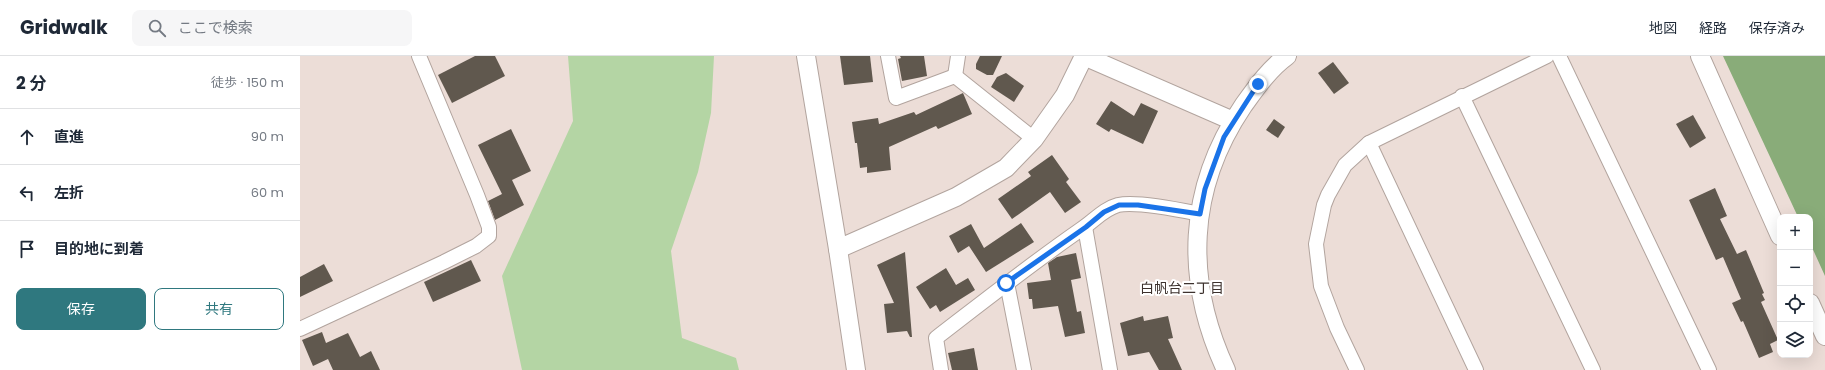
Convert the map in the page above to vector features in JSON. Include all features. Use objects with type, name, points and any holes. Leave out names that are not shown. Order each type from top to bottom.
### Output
[{"type":"street","points":[[300,329],[444,262],[476,246],[489,236],[489,227],[477,194],[419,56]]},
{"type":"street","points":[[806,56],[838,249],[856,370]]},
{"type":"street","points":[[888,56],[896,98],[956,76]]},
{"type":"street","points":[[956,76],[958,56]]},
{"type":"street","points":[[838,249],[956,197],[1006,168],[1034,139],[1065,95],[1084,56],[1233,121]]},
{"type":"street","points":[[1226,370],[1212,338],[1201,298],[1196,244],[1200,214],[1205,189],[1213,163],[1233,121],[1258,84],[1287,56]]},
{"type":"street","points":[[1357,370],[1337,328],[1321,286],[1316,244],[1324,205],[1345,165],[1369,143],[1462,96],[1547,56]]},
{"type":"street","points":[[1559,56],[1709,370]]},
{"type":"street","points":[[1700,56],[1777,229]]},
{"type":"street","points":[[956,76],[1034,139]]},
{"type":"street","points":[[1462,96],[1593,370]]},
{"type":"street","points":[[1369,143],[1476,370]]},
{"type":"street","points":[[941,370],[936,338],[1006,283],[1086,227],[1104,212],[1119,205],[1138,205],[1200,214]]},
{"type":"street","points":[[1086,227],[1110,370]]},
{"type":"street","points":[[1006,283],[1024,370]]},
{"type":"street","points":[[1813,310],[1825,336]]},
{"type":"green space","points":[[568,56],[714,56],[711,113],[698,172],[671,251],[682,338],[736,358],[739,370],[522,370],[502,276],[573,121]]},
{"type":"green space","points":[[1723,56],[1825,56],[1825,276],[1813,250],[1813,214],[1797,214]]},
{"type":"building","points":[[475,56],[495,56],[505,76],[452,103],[438,75]]},
{"type":"building","points":[[840,56],[870,56],[873,82],[844,85]]},
{"type":"building","points":[[900,56],[924,56],[927,76],[902,81],[898,59],[901,58]]},
{"type":"building","points":[[980,56],[1002,56],[993,75],[987,75],[976,69],[976,64]]},
{"type":"building","points":[[1333,62],[1349,83],[1334,94],[1318,73]]},
{"type":"building","points":[[1006,73],[1024,86],[1014,102],[991,87],[997,77]]},
{"type":"building","points":[[963,93],[972,114],[938,129],[936,126],[889,147],[891,170],[867,173],[867,167],[860,168],[857,143],[855,143],[852,122],[878,118],[879,124],[914,112],[916,115]]},
{"type":"building","points":[[1111,101],[1134,116],[1141,103],[1158,111],[1143,144],[1111,129],[1109,132],[1096,124]]},
{"type":"building","points":[[1693,115],[1706,138],[1690,148],[1676,124]]},
{"type":"building","points":[[1274,119],[1285,127],[1278,138],[1266,130]]},
{"type":"building","points":[[511,129],[531,171],[512,180],[524,205],[495,220],[488,201],[502,194],[478,145]]},
{"type":"building","points":[[1052,155],[1069,179],[1066,182],[1081,202],[1065,213],[1050,192],[1012,219],[998,199],[1031,176],[1028,172]]},
{"type":"building","points":[[1715,188],[1727,216],[1720,219],[1737,254],[1746,250],[1764,293],[1762,294],[1765,300],[1761,302],[1777,338],[1777,340],[1770,344],[1773,352],[1759,358],[1743,321],[1741,322],[1732,303],[1741,299],[1723,257],[1716,260],[1689,200]]},
{"type":"building","points":[[1021,223],[1034,242],[986,272],[969,246],[958,253],[949,236],[971,224],[984,248]]},
{"type":"building","points":[[905,252],[912,337],[910,337],[907,331],[887,333],[884,304],[894,303],[877,265]]},
{"type":"building","points":[[1076,253],[1081,278],[1071,280],[1077,312],[1081,311],[1085,333],[1065,337],[1058,306],[1033,309],[1032,299],[1029,299],[1027,283],[1051,280],[1048,263],[1057,257]]},
{"type":"building","points":[[471,260],[481,281],[433,302],[424,282]]},
{"type":"building","points":[[324,264],[333,281],[300,297],[300,277]]},
{"type":"building","points":[[946,268],[956,285],[968,278],[975,290],[940,312],[936,305],[930,309],[916,287]]},
{"type":"building","points":[[1143,316],[1144,321],[1168,316],[1173,338],[1168,339],[1182,370],[1159,370],[1149,352],[1128,356],[1120,323]]},
{"type":"building","points":[[322,332],[326,343],[348,333],[360,357],[371,351],[380,370],[333,370],[328,359],[313,366],[302,340]]},
{"type":"building","points":[[974,348],[978,370],[952,370],[948,353]]},
{"type":"district","name":"白帆台二丁目","points":[[1182,288]]},
{"type":"route","points":[[1006,283],[1048,252],[1086,227],[1104,212],[1119,205],[1138,205],[1200,214],[1205,189],[1213,163],[1224,137],[1258,84]]}]
